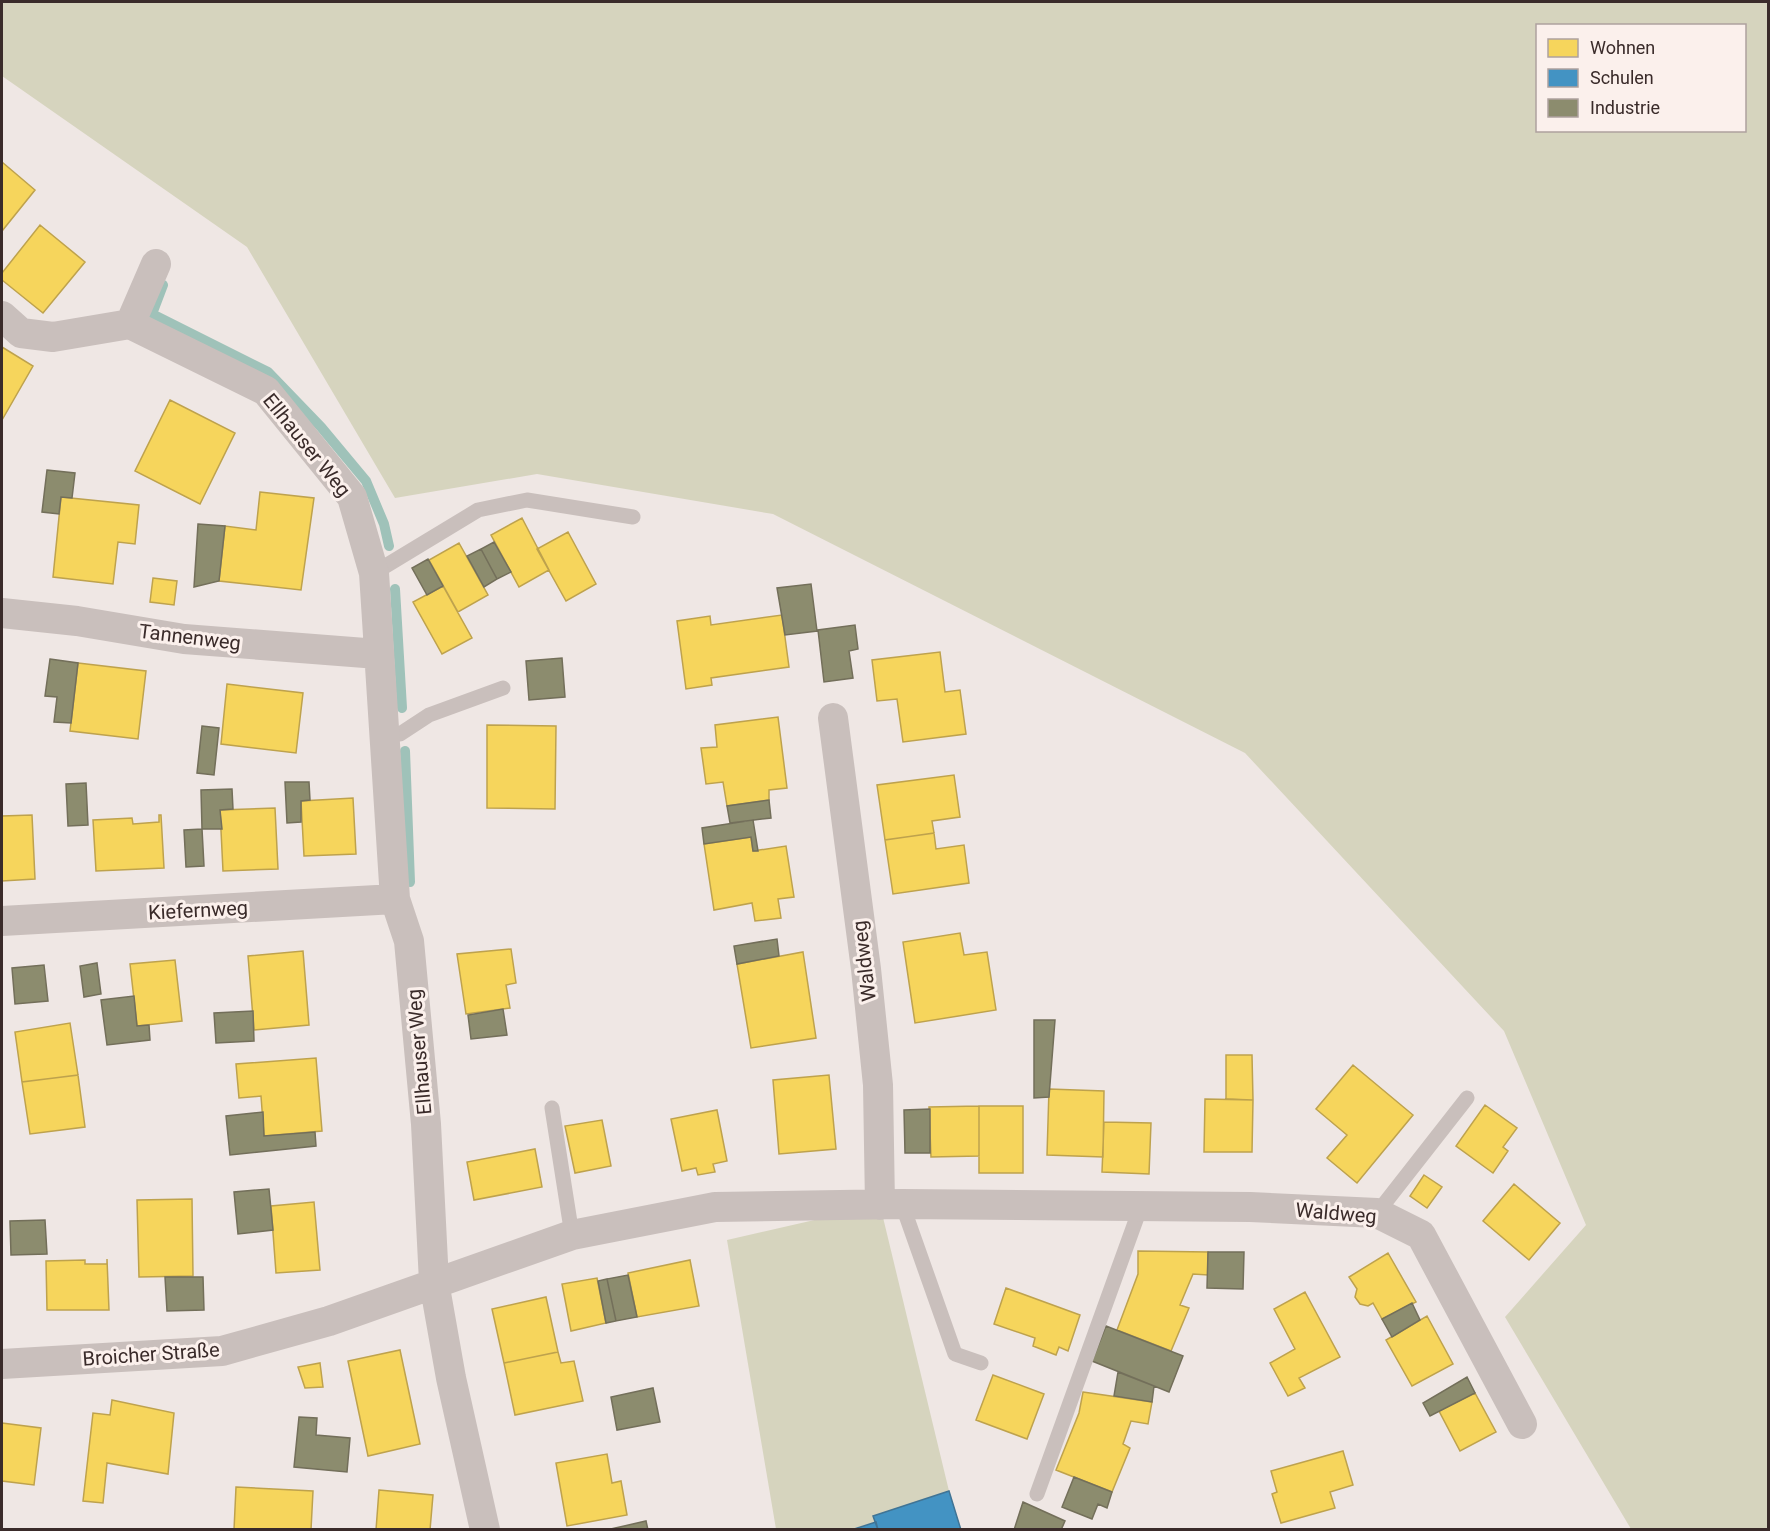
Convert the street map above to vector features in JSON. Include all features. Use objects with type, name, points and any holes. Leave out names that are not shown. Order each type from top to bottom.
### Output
[{"type":"street","points":[[2,316],[21,333],[53,337],[130,324],[156,264]]},
{"type":"street","name":"Ellhauser Weg","points":[[130,324],[266,391],[352,497],[374,573],[395,898],[409,941],[426,1124],[434,1282],[485,1530]]},
{"type":"street","name":"Tannenweg","points":[[2,613],[77,621],[184,639],[378,654]]},
{"type":"street","name":"Waldweg","points":[[833,718],[864,958],[891,1204]]},
{"type":"street","name":"Kiefernweg","points":[[2,921],[395,898]]},
{"type":"street","name":"Waldweg","points":[[434,1282],[572,1234],[715,1207],[891,1204],[1141,1206],[1250,1207],[1377,1213],[1420,1236],[1522,1424]]},
{"type":"street","name":"Broicher Straße","points":[[2,1364],[222,1351],[329,1321],[434,1282]]},
{"type":"lane","points":[[374,573],[478,510],[527,500],[633,517]]},
{"type":"lane","points":[[384,737],[400,734],[429,715],[503,688]]},
{"type":"lane","points":[[1377,1213],[1467,1098]]},
{"type":"lane","points":[[552,1108],[572,1234]]},
{"type":"lane","points":[[891,1204],[955,1354],[981,1363]]},
{"type":"lane","points":[[1037,1494],[1141,1206]]},
{"type":"shaded area","points":[[2,2],[1768,2],[1768,1529],[1631,1529],[1505,1317],[1586,1225],[1504,1031],[1245,753],[773,514],[537,474],[395,498],[247,247],[2,76]]},
{"type":"shaded area","points":[[880,1205],[949,1491],[874,1516],[876,1522],[851,1529],[776,1529],[727,1240]]},
{"type":"building: Wohnen","points":[[2,162],[35,190],[2,231]]},
{"type":"building: Wohnen","points":[[40,225],[85,262],[43,313],[2,280],[2,273]]},
{"type":"building: Wohnen","points":[[2,347],[33,366],[2,420]]},
{"type":"building: Wohnen","points":[[170,400],[235,433],[200,504],[135,471]]},
{"type":"building: Wohnen","points":[[260,492],[314,498],[301,590],[219,581],[225,526],[256,530]]},
{"type":"building: Wohnen","points":[[61,497],[139,505],[135,544],[118,542],[113,584],[53,577]]},
{"type":"building: Wohnen","points":[[522,518],[549,570],[519,587],[491,535]]},
{"type":"building: Wohnen","points":[[568,532],[596,584],[566,601],[537,549]]},
{"type":"building: Wohnen","points":[[459,543],[488,595],[458,612],[429,560]]},
{"type":"building: Wohnen","points":[[153,578],[177,581],[174,605],[150,602]]},
{"type":"building: Wohnen","points":[[443,586],[472,638],[442,654],[413,602]]},
{"type":"building: Wohnen","points":[[782,615],[789,667],[711,678],[712,685],[686,689],[677,621],[710,616],[711,625]]},
{"type":"building: Wohnen","points":[[940,652],[945,692],[960,690],[966,734],[903,742],[897,699],[877,701],[872,660]]},
{"type":"building: Wohnen","points":[[78,663],[146,671],[138,739],[70,731]]},
{"type":"building: Wohnen","points":[[227,684],[303,693],[296,753],[221,744]]},
{"type":"building: Wohnen","points":[[778,717],[787,788],[769,790],[769,800],[727,806],[723,782],[706,784],[701,748],[717,747],[715,725]]},
{"type":"building: Wohnen","points":[[487,725],[556,726],[555,809],[487,808]]},
{"type":"building: Wohnen","points":[[954,775],[960,817],[932,821],[934,833],[885,840],[877,785]]},
{"type":"building: Wohnen","points":[[353,798],[356,854],[304,856],[301,801]]},
{"type":"building: Wohnen","points":[[275,808],[278,869],[223,871],[220,810]]},
{"type":"building: Wohnen","points":[[32,815],[35,879],[2,881],[2,816]]},
{"type":"building: Wohnen","points":[[159,815],[161,815],[164,868],[96,871],[93,820],[132,818],[133,824],[159,822]]},
{"type":"building: Wohnen","points":[[934,833],[936,849],[964,845],[969,883],[893,894],[885,840]]},
{"type":"building: Wohnen","points":[[751,837],[753,851],[786,846],[794,897],[778,899],[781,918],[755,921],[752,903],[714,910],[704,844]]},
{"type":"building: Wohnen","points":[[960,933],[964,955],[987,952],[996,1010],[915,1023],[903,942]]},
{"type":"building: Wohnen","points":[[511,949],[516,983],[506,985],[510,1008],[466,1014],[457,954]]},
{"type":"building: Wohnen","points":[[303,951],[309,1025],[254,1030],[248,956]]},
{"type":"building: Wohnen","points":[[803,952],[816,1038],[751,1048],[737,964]]},
{"type":"building: Wohnen","points":[[175,960],[182,1021],[137,1026],[130,964]]},
{"type":"building: Wohnen","points":[[70,1023],[78,1075],[22,1082],[15,1032]]},
{"type":"building: Wohnen","points":[[1226,1055],[1252,1055],[1253,1100],[1226,1099]]},
{"type":"building: Wohnen","points":[[316,1058],[322,1131],[264,1136],[261,1096],[239,1098],[236,1064]]},
{"type":"building: Wohnen","points":[[1353,1065],[1413,1115],[1357,1183],[1327,1158],[1347,1135],[1316,1109]]},
{"type":"building: Wohnen","points":[[78,1075],[85,1127],[30,1134],[22,1082]]},
{"type":"building: Wohnen","points":[[829,1075],[836,1149],[779,1154],[773,1080]]},
{"type":"building: Wohnen","points":[[1049,1089],[1104,1091],[1103,1157],[1047,1155]]},
{"type":"building: Wohnen","points":[[1205,1099],[1253,1100],[1252,1152],[1204,1152]]},
{"type":"building: Wohnen","points":[[1485,1105],[1517,1128],[1503,1147],[1508,1151],[1493,1173],[1456,1146]]},
{"type":"building: Wohnen","points":[[979,1106],[979,1156],[931,1157],[929,1107]]},
{"type":"building: Wohnen","points":[[979,1106],[1023,1106],[1023,1173],[979,1173]]},
{"type":"building: Wohnen","points":[[717,1110],[727,1161],[713,1164],[715,1172],[698,1175],[696,1168],[682,1171],[671,1119]]},
{"type":"building: Wohnen","points":[[602,1120],[611,1166],[575,1173],[565,1126]]},
{"type":"building: Wohnen","points":[[1104,1122],[1151,1123],[1149,1174],[1102,1172]]},
{"type":"building: Wohnen","points":[[535,1149],[542,1187],[474,1200],[467,1162]]},
{"type":"building: Wohnen","points":[[1424,1175],[1442,1187],[1427,1208],[1410,1196]]},
{"type":"building: Wohnen","points":[[1514,1184],[1560,1223],[1529,1260],[1483,1221]]},
{"type":"building: Wohnen","points":[[192,1199],[193,1276],[139,1277],[137,1200]]},
{"type":"building: Wohnen","points":[[314,1202],[320,1270],[276,1273],[271,1206]]},
{"type":"building: Wohnen","points":[[1138,1251],[1208,1252],[1208,1275],[1193,1274],[1180,1305],[1189,1308],[1171,1351],[1117,1330],[1138,1274]]},
{"type":"building: Wohnen","points":[[1388,1253],[1416,1302],[1382,1319],[1373,1303],[1368,1306],[1360,1304],[1355,1297],[1357,1289],[1349,1277]]},
{"type":"building: Wohnen","points":[[107,1259],[109,1310],[47,1310],[46,1261],[85,1260],[85,1264],[107,1264]]},
{"type":"building: Wohnen","points":[[690,1260],[699,1306],[637,1317],[628,1273]]},
{"type":"building: Wohnen","points":[[597,1278],[606,1323],[571,1331],[562,1284]]},
{"type":"building: Wohnen","points":[[1006,1288],[1080,1315],[1068,1351],[1059,1347],[1056,1355],[1033,1346],[1035,1338],[994,1324]]},
{"type":"building: Wohnen","points":[[1305,1292],[1340,1357],[1299,1378],[1305,1388],[1288,1396],[1270,1363],[1295,1349],[1274,1309]]},
{"type":"building: Wohnen","points":[[546,1297],[558,1352],[504,1363],[492,1309]]},
{"type":"building: Wohnen","points":[[1427,1316],[1453,1364],[1412,1386],[1386,1340]]},
{"type":"building: Wohnen","points":[[400,1350],[420,1444],[368,1456],[348,1361]]},
{"type":"building: Wohnen","points":[[558,1352],[561,1363],[574,1361],[583,1401],[515,1415],[504,1363]]},
{"type":"building: Wohnen","points":[[320,1363],[323,1387],[305,1388],[298,1367]]},
{"type":"building: Wohnen","points":[[993,1375],[1044,1394],[1027,1439],[976,1420]]},
{"type":"building: Wohnen","points":[[1083,1392],[1152,1402],[1148,1424],[1131,1421],[1123,1444],[1130,1448],[1112,1492],[1056,1470],[1079,1413]]},
{"type":"building: Wohnen","points":[[1475,1393],[1496,1432],[1460,1451],[1439,1411]]},
{"type":"building: Wohnen","points":[[112,1400],[174,1413],[168,1474],[107,1463],[103,1503],[83,1501],[93,1413],[110,1415]]},
{"type":"building: Wohnen","points":[[2,1423],[41,1428],[34,1485],[2,1481]]},
{"type":"building: Wohnen","points":[[1343,1451],[1353,1485],[1330,1492],[1335,1508],[1281,1523],[1272,1494],[1277,1492],[1271,1471]]},
{"type":"building: Wohnen","points":[[607,1454],[612,1483],[621,1481],[627,1515],[567,1526],[556,1463]]},
{"type":"building: Wohnen","points":[[236,1487],[313,1491],[311,1530],[234,1530]]},
{"type":"building: Wohnen","points":[[379,1490],[433,1495],[430,1530],[376,1530]]},
{"type":"building: Schulen","points":[[949,1491],[961,1530],[878,1530],[873,1516]]},
{"type":"building: Schulen","points":[[876,1522],[878,1530],[851,1530]]},
{"type":"building: Industrie","points":[[47,470],[75,473],[72,498],[61,497],[59,514],[42,512]]},
{"type":"building: Industrie","points":[[198,524],[225,526],[219,581],[194,587]]},
{"type":"building: Industrie","points":[[494,542],[511,572],[497,579],[481,549]]},
{"type":"building: Industrie","points":[[481,549],[497,579],[484,587],[467,556]]},
{"type":"building: Industrie","points":[[428,559],[443,586],[427,595],[412,568]]},
{"type":"building: Industrie","points":[[811,584],[817,631],[785,635],[777,588]]},
{"type":"building: Industrie","points":[[855,625],[858,649],[849,651],[853,678],[824,682],[818,630]]},
{"type":"building: Industrie","points":[[562,658],[565,697],[529,700],[526,661]]},
{"type":"building: Industrie","points":[[50,659],[78,663],[71,723],[54,722],[57,697],[45,696]]},
{"type":"building: Industrie","points":[[202,726],[219,728],[214,775],[197,773]]},
{"type":"building: Industrie","points":[[285,782],[309,782],[310,800],[301,801],[301,822],[287,823]]},
{"type":"building: Industrie","points":[[86,783],[88,825],[68,826],[66,784]]},
{"type":"building: Industrie","points":[[232,789],[233,809],[220,810],[222,829],[202,829],[201,790]]},
{"type":"building: Industrie","points":[[769,800],[771,818],[730,823],[727,806]]},
{"type":"building: Industrie","points":[[753,820],[758,851],[753,851],[751,837],[704,844],[702,828]]},
{"type":"building: Industrie","points":[[202,829],[204,866],[186,867],[184,830]]},
{"type":"building: Industrie","points":[[777,939],[779,956],[737,964],[734,946]]},
{"type":"building: Industrie","points":[[97,963],[101,994],[84,997],[80,966]]},
{"type":"building: Industrie","points":[[44,965],[48,1001],[15,1004],[12,968]]},
{"type":"building: Industrie","points":[[134,996],[137,1026],[149,1025],[150,1040],[107,1045],[101,1000]]},
{"type":"building: Industrie","points":[[503,1009],[507,1035],[471,1039],[468,1015]]},
{"type":"building: Industrie","points":[[253,1011],[254,1041],[216,1043],[214,1013]]},
{"type":"building: Industrie","points":[[1034,1020],[1055,1020],[1049,1097],[1034,1098]]},
{"type":"building: Industrie","points":[[930,1109],[930,1153],[905,1153],[904,1110]]},
{"type":"building: Industrie","points":[[263,1112],[264,1136],[315,1132],[316,1146],[230,1155],[226,1116]]},
{"type":"building: Industrie","points":[[269,1189],[273,1230],[238,1234],[234,1192]]},
{"type":"building: Industrie","points":[[45,1220],[47,1254],[11,1255],[10,1221]]},
{"type":"building: Industrie","points":[[1208,1252],[1244,1252],[1243,1289],[1207,1288]]},
{"type":"building: Industrie","points":[[628,1275],[637,1317],[616,1321],[607,1279]]},
{"type":"building: Industrie","points":[[165,1277],[203,1277],[204,1310],[167,1311]]},
{"type":"building: Industrie","points":[[607,1279],[616,1321],[606,1323],[598,1281]]},
{"type":"building: Industrie","points":[[1412,1303],[1420,1320],[1392,1337],[1382,1319]]},
{"type":"building: Industrie","points":[[1106,1326],[1183,1356],[1169,1392],[1092,1361]]},
{"type":"building: Industrie","points":[[1118,1372],[1154,1386],[1152,1402],[1114,1396]]},
{"type":"building: Industrie","points":[[1467,1377],[1475,1393],[1430,1416],[1423,1403]]},
{"type":"building: Industrie","points":[[653,1388],[660,1422],[617,1430],[611,1397]]},
{"type":"building: Industrie","points":[[299,1417],[317,1418],[316,1435],[350,1438],[347,1472],[294,1467]]},
{"type":"building: Industrie","points":[[1074,1477],[1112,1492],[1107,1508],[1098,1504],[1092,1519],[1062,1507]]},
{"type":"building: Industrie","points":[[1023,1502],[1065,1521],[1061,1530],[1014,1530]]},
{"type":"building: Industrie","points":[[646,1521],[648,1530],[611,1529]]},
{"type":"waterway","points":[[163,285],[152,314],[268,372],[321,427],[366,481],[384,524],[389,546]]},
{"type":"waterway","points":[[395,589],[402,708]]},
{"type":"waterway","points":[[405,751],[410,882]]}]
